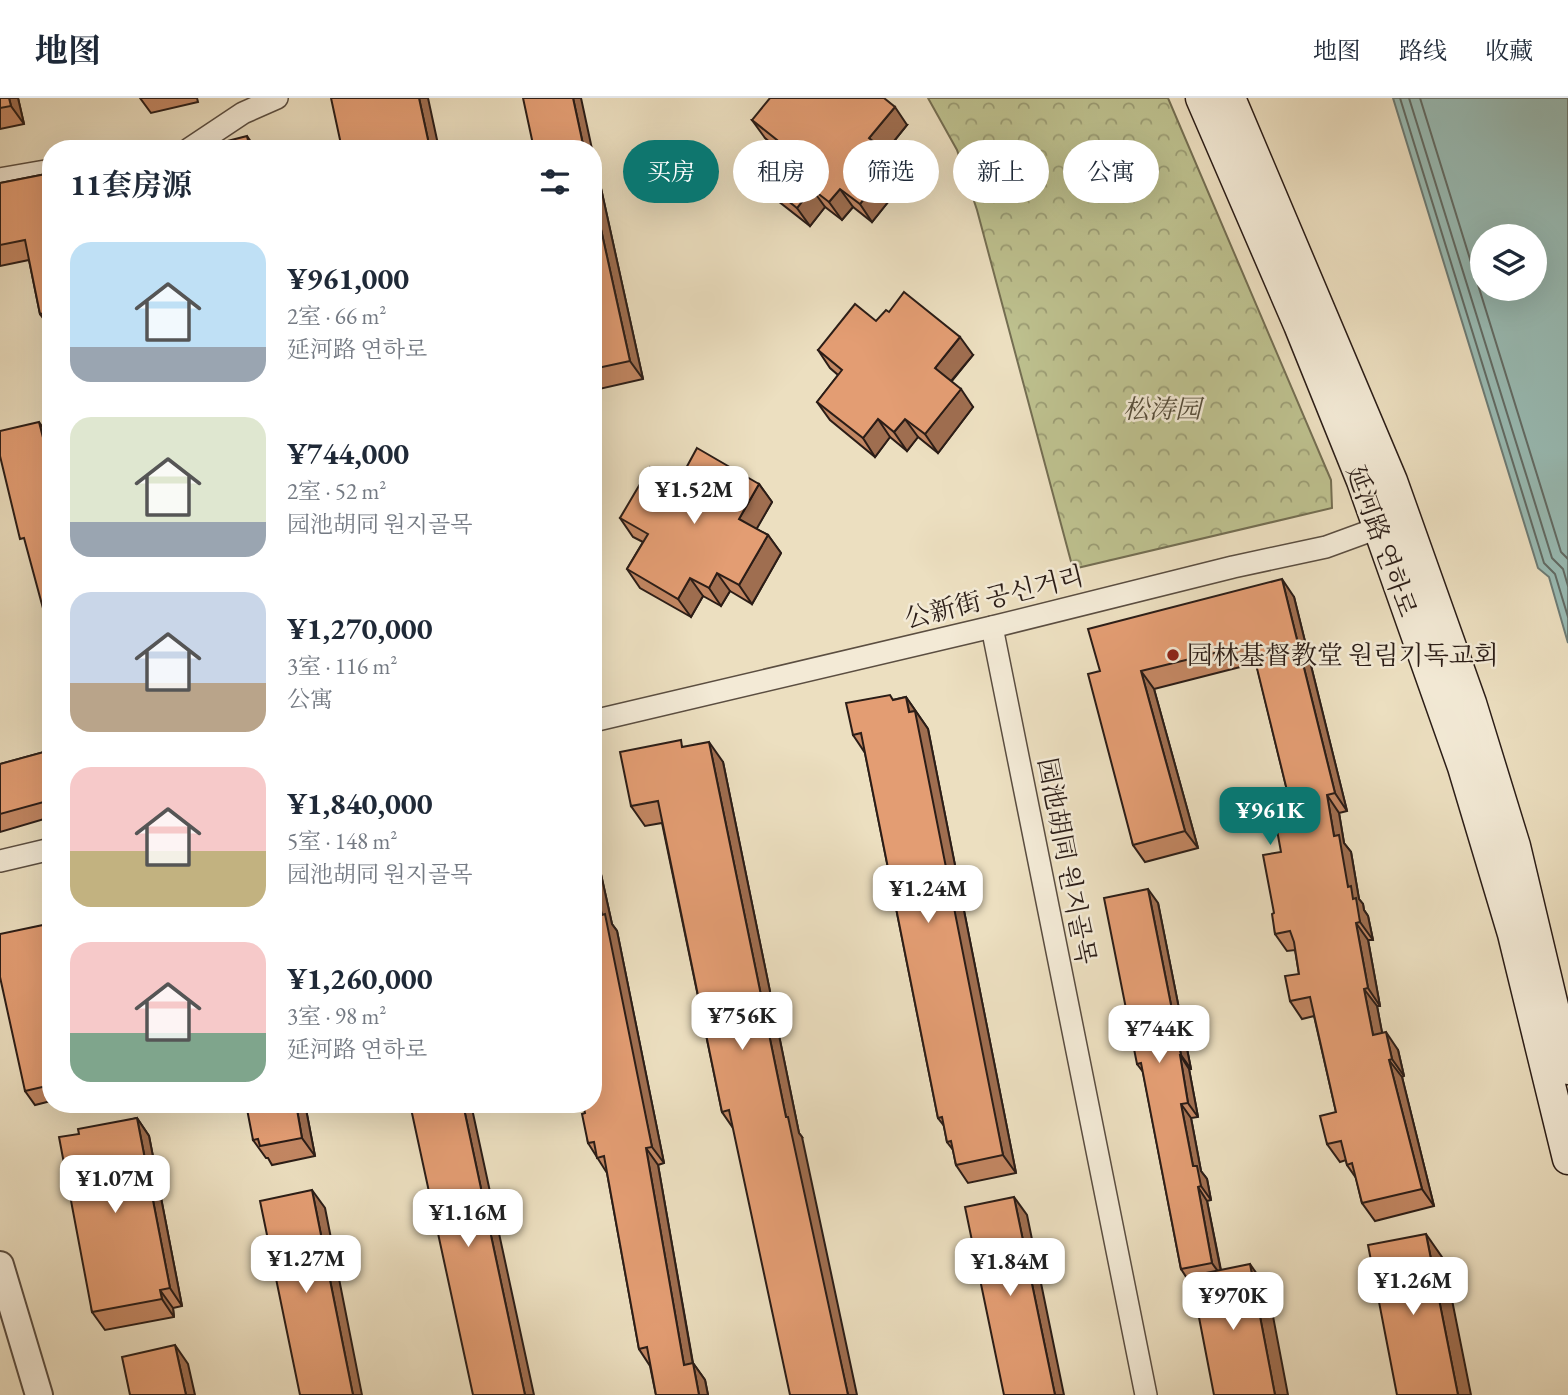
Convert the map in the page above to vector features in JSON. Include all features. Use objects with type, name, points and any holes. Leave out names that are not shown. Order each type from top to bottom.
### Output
[{"type":"main road","name":"延河路 연하로","points":[[1201,98],[1299,325],[1392,523],[1471,702],[1515,846],[1568,1069]]},
{"type":"main road","name":"延河路 연하로","points":[[1230,98],[1392,481],[1392,523],[1498,878],[1568,1159]]},
{"type":"street","points":[[202,140],[243,113],[277,98]]},
{"type":"street","points":[[0,179],[42,172]]},
{"type":"street","name":"公新街 공신거리","points":[[602,719],[1326,547],[1392,523]]},
{"type":"street","name":"园池胡同 원지골목","points":[[992,627],[1146,1395]]},
{"type":"street","points":[[0,861],[42,851]]},
{"type":"street","points":[[0,1265],[39,1395]]},
{"type":"green space","name":"松涛园","points":[[928,98],[1168,98],[1331,480],[1332,508],[1073,569],[975,203],[1049,203],[1049,140],[953,140],[953,143]]},
{"type":"water","points":[[1393,98],[1568,98],[1568,643],[1549,577],[1538,568]]},
{"type":"building","points":[[0,98],[9,98],[11,106],[0,108]]},
{"type":"building","points":[[331,98],[419,98],[428,140],[340,140]]},
{"type":"building","points":[[523,98],[573,98],[582,140],[532,140]]},
{"type":"building","points":[[770,98],[884,98],[895,107],[869,138],[871,140],[843,140],[843,191],[840,189],[829,202],[829,140],[777,140],[752,120]]},
{"type":"building","points":[[247,136],[248,140],[231,140]]},
{"type":"building","points":[[42,175],[42,314],[25,240],[0,245],[0,183]]},
{"type":"building","points":[[602,234],[630,361],[602,367]]},
{"type":"building","points":[[904,292],[960,337],[935,368],[961,389],[925,434],[905,419],[894,432],[878,419],[863,438],[817,402],[842,370],[818,350],[855,304],[876,321],[886,310],[889,312]]},
{"type":"building","points":[[39,422],[42,434],[42,605],[24,538],[20,539],[0,456],[0,431]]},
{"type":"building","points":[[697,448],[759,484],[739,519],[768,535],[739,585],[717,573],[709,588],[690,578],[678,599],[627,569],[648,534],[620,518],[650,467],[674,481],[682,468],[685,470]]},
{"type":"building","points":[[1282,579],[1335,793],[1327,795],[1334,836],[1339,835],[1348,887],[1351,886],[1353,899],[1356,898],[1360,922],[1356,923],[1368,988],[1364,989],[1373,1035],[1386,1032],[1392,1059],[1389,1060],[1422,1189],[1362,1203],[1352,1163],[1347,1165],[1341,1141],[1327,1144],[1320,1116],[1336,1112],[1310,997],[1290,1001],[1285,976],[1299,974],[1294,942],[1290,931],[1275,934],[1274,913],[1263,855],[1281,852],[1277,830],[1291,828],[1290,824],[1295,823],[1251,644],[1141,671],[1185,831],[1133,845],[1088,674],[1100,671],[1088,629]]},
{"type":"building","points":[[890,695],[893,700],[906,697],[909,712],[915,711],[1003,1155],[956,1165],[951,1141],[947,1142],[942,1117],[938,1118],[861,733],[853,735],[846,703]]},
{"type":"building","points":[[681,740],[682,747],[709,742],[786,1117],[848,1395],[790,1395],[729,1110],[722,1112],[658,801],[631,806],[620,752]]},
{"type":"building","points":[[42,752],[42,802],[0,814],[0,764]]},
{"type":"building","points":[[1148,889],[1181,1055],[1188,1103],[1181,1104],[1193,1166],[1197,1166],[1201,1186],[1198,1187],[1212,1263],[1181,1269],[1141,1063],[1137,1064],[1104,898]]},
{"type":"building","points":[[605,914],[652,1147],[646,1148],[684,1365],[693,1363],[699,1395],[656,1395],[647,1347],[639,1349],[604,1156],[597,1158],[594,1142],[588,1143],[582,1114],[602,1113],[602,915]]},
{"type":"building","points":[[42,925],[42,1087],[25,1091],[0,977],[0,934]]},
{"type":"building","points":[[248,1113],[298,1113],[302,1138],[260,1146],[258,1139],[253,1140]]},
{"type":"building","points":[[412,1113],[465,1113],[525,1395],[473,1395]]},
{"type":"building","points":[[137,1118],[170,1288],[160,1290],[162,1299],[92,1312],[59,1137],[79,1134],[78,1129]]},
{"type":"building","points":[[312,1190],[353,1395],[300,1395],[260,1201]]},
{"type":"building","points":[[1014,1197],[1055,1395],[1004,1395],[965,1207]]},
{"type":"building","points":[[1426,1234],[1458,1395],[1397,1395],[1368,1245]]},
{"type":"building","points":[[1250,1264],[1275,1395],[1214,1395],[1191,1276]]},
{"type":"building","points":[[175,1345],[186,1395],[130,1395],[122,1357]]},
{"type":"place","name":"园林基督教堂 원림기독교회","points":[[1173,655]]}]
